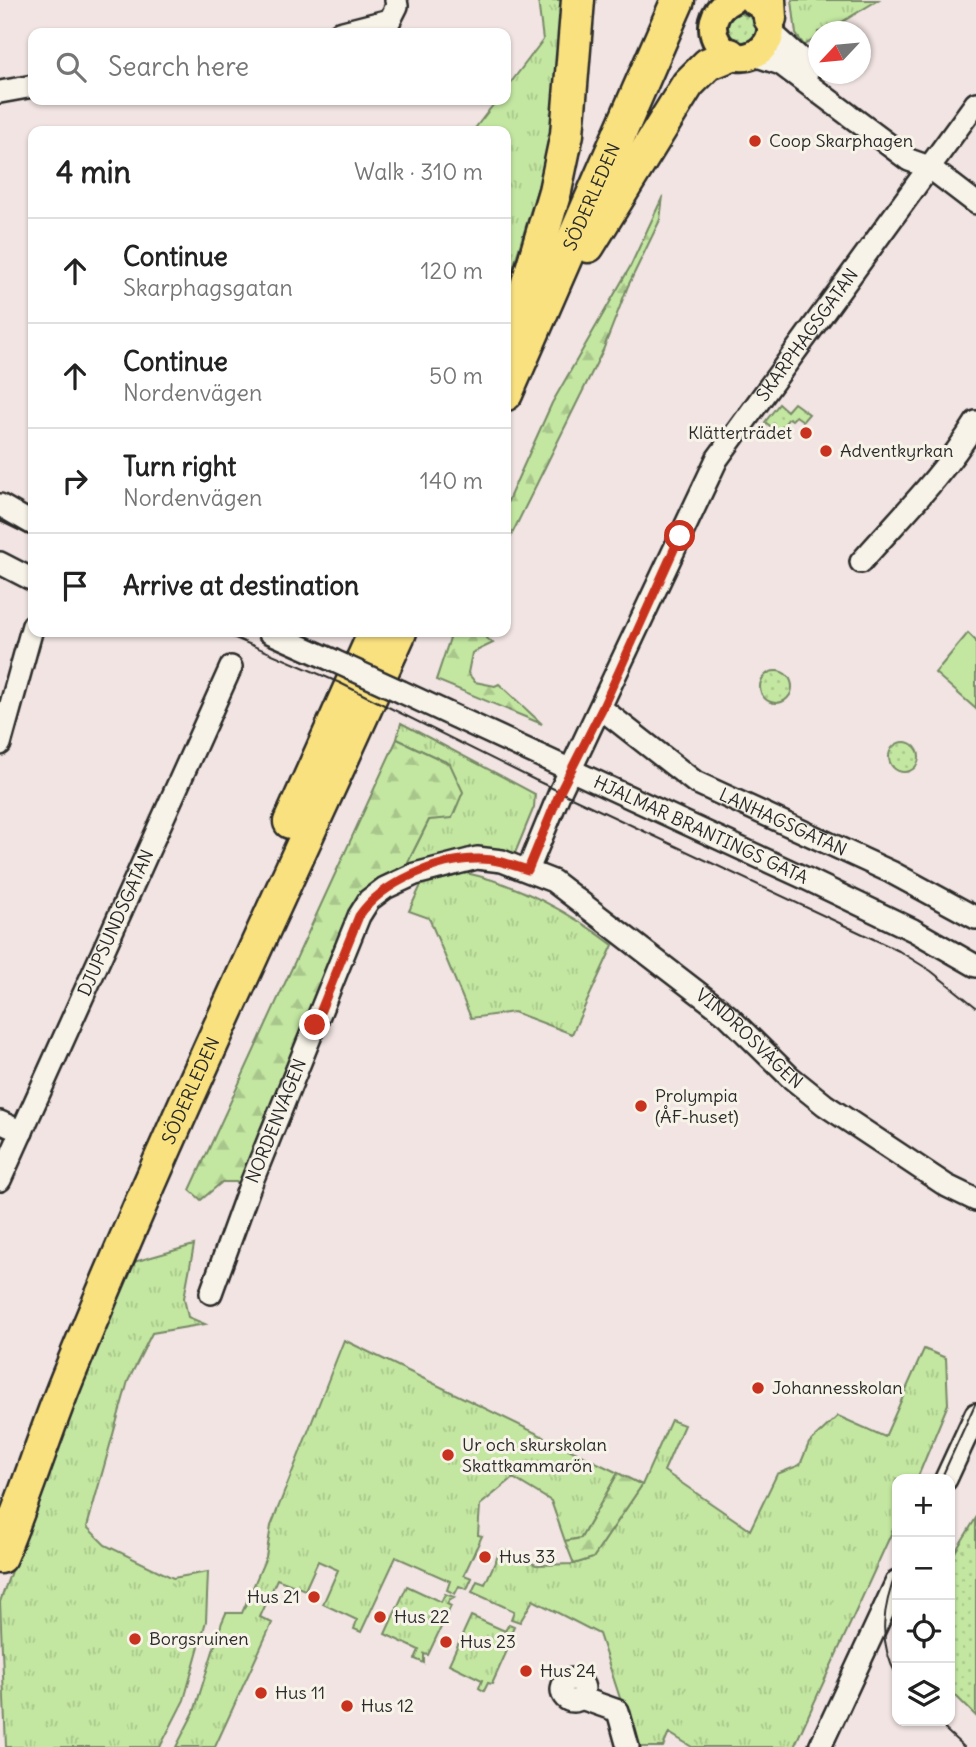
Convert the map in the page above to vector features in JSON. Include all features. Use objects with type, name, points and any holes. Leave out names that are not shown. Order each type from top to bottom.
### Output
[{"type":"highway","points":[[517,340],[567,134],[578,0]]},
{"type":"highway","name":"SÖDERLEDEN","points":[[511,369],[517,340],[658,0]]},
{"type":"highway","name":"SÖDERLEDEN","points":[[517,340],[698,9]]},
{"type":"highway","points":[[517,340],[688,85],[708,64],[742,55]]},
{"type":"highway","name":"SÖDERLEDEN","points":[[0,1557],[7,1517],[120,1206],[373,637]]},
{"type":"highway","name":"SÖDERLEDEN","points":[[7,1517],[239,980],[398,637]]},
{"type":"highway","points":[[0,1584],[7,1517]]},
{"type":"main road","points":[[698,9],[716,13],[732,0]]},
{"type":"main road","points":[[698,9],[716,41],[742,55],[767,44],[766,13]]},
{"type":"street","points":[[359,28],[390,20],[397,6],[396,0]]},
{"type":"street","points":[[766,13],[794,56],[918,150],[929,167]]},
{"type":"street","points":[[742,55],[781,64],[909,160],[929,167],[976,203]]},
{"type":"street","points":[[0,92],[28,87]]},
{"type":"street","name":"SKARPHAGSGATAN","points":[[571,770],[602,709],[717,459],[976,103]]},
{"type":"street","points":[[861,562],[898,519],[917,504],[959,450],[976,422]]},
{"type":"street","points":[[959,450],[976,463]]},
{"type":"street","points":[[0,505],[28,521]]},
{"type":"street","points":[[0,564],[28,578]]},
{"type":"street","points":[[0,744],[30,637]]},
{"type":"street","name":"HJALMAR BRANTINGS GATA","points":[[281,637],[821,885],[913,930],[976,966]]},
{"type":"street","name":"DJUPSUNDSGATAN","points":[[0,1180],[231,667]]},
{"type":"street","name":"LANHAGSGATAN","points":[[602,709],[695,782],[891,872],[976,918]]},
{"type":"street","points":[[528,870],[571,770]]},
{"type":"street","name":"NORDENVÄGEN","points":[[211,1293],[247,1191],[359,916],[369,900],[385,888],[415,874],[477,858],[502,861],[528,870]]},
{"type":"street","name":"VINDROSVÄGEN","points":[[528,870],[571,893],[709,1001],[825,1105],[947,1186],[976,1200]]},
{"type":"street","points":[[0,1122],[22,1132]]},
{"type":"street","points":[[948,1474],[976,1413]]},
{"type":"street","points":[[820,1747],[892,1592]]},
{"type":"street","points":[[581,1698],[618,1711],[628,1747]]},
{"type":"green space","points":[[538,0],[561,0],[561,48],[553,138],[511,275],[511,126],[477,126],[493,105],[511,105],[511,82],[543,40]]},
{"type":"green space","points":[[792,0],[878,0],[843,21],[808,21],[808,43],[804,45],[796,34]]},
{"type":"green space","points":[[739,13],[755,18],[759,34],[743,48],[726,35],[729,19]]},
{"type":"green space","points":[[663,196],[660,220],[628,286],[603,350],[511,536],[511,494],[552,403],[630,267]]},
{"type":"green space","points":[[794,403],[809,414],[803,421],[796,416],[792,420],[789,418],[778,432],[765,422],[779,404],[787,411]]},
{"type":"green space","points":[[968,633],[976,641],[976,709],[935,673]]},
{"type":"green space","points":[[450,637],[485,637],[493,643],[472,653],[468,673],[475,682],[495,686],[499,684],[542,724],[436,680]]},
{"type":"green space","points":[[776,671],[787,676],[792,687],[787,698],[776,703],[765,698],[760,687],[765,676]]},
{"type":"green space","points":[[401,723],[535,794],[534,807],[513,858],[471,849],[407,864],[429,820],[450,764],[397,739]]},
{"type":"green space","points":[[397,739],[450,764],[463,792],[452,818],[429,820],[407,864],[360,899],[240,1182],[222,1182],[201,1200],[190,1190]]},
{"type":"green space","points":[[904,742],[915,746],[919,757],[915,768],[904,772],[893,768],[889,757],[893,746]]},
{"type":"green space","points":[[466,873],[505,884],[543,901],[613,945],[572,1034],[514,1012],[471,1018],[429,918],[409,911],[421,885]]},
{"type":"green space","points":[[194,1245],[184,1298],[188,1317],[205,1324],[152,1333],[128,1381],[87,1527],[105,1545],[173,1578],[208,1572],[206,1621],[184,1700],[160,1747],[6,1747],[0,1602],[85,1364],[130,1263]]},
{"type":"green space","points":[[344,1340],[618,1473],[581,1538],[565,1541],[551,1501],[513,1478],[480,1505],[478,1535],[482,1536],[464,1575],[472,1578],[467,1589],[459,1586],[455,1594],[447,1590],[450,1581],[396,1557],[361,1632],[354,1629],[357,1620],[323,1604],[338,1570],[318,1561],[305,1590],[277,1579],[260,1617],[272,1623],[215,1747],[176,1747],[194,1712],[226,1613],[242,1613],[266,1557],[271,1526]]},
{"type":"green space","points":[[924,1349],[946,1358],[948,1404],[919,1474],[892,1474],[892,1532],[794,1747],[692,1747],[669,1733],[663,1747],[636,1747],[599,1634],[533,1600],[520,1622],[511,1619],[514,1611],[472,1592],[477,1581],[485,1584],[501,1549],[536,1565],[574,1564],[593,1558],[642,1485],[671,1420],[684,1425],[664,1471],[750,1530],[777,1474],[800,1465],[809,1443],[838,1416],[885,1437]]},
{"type":"green space","points":[[618,1473],[642,1485],[593,1558],[574,1564],[565,1541],[581,1538]]},
{"type":"green space","points":[[976,1518],[976,1716],[955,1695],[955,1552]]},
{"type":"green space","points":[[407,1586],[441,1602],[445,1594],[454,1597],[447,1604],[451,1606],[428,1655],[424,1654],[424,1663],[415,1659],[419,1650],[385,1634]]},
{"type":"green space","points":[[471,1616],[505,1631],[509,1624],[514,1626],[511,1633],[514,1635],[492,1684],[488,1683],[484,1691],[479,1688],[482,1680],[449,1664]]},
{"type":"tram line","points":[[0,521],[28,535]]},
{"type":"tram line","points":[[233,637],[340,683],[535,780],[899,951],[931,971],[976,1007]]},
{"type":"tram line","points":[[943,1474],[976,1402]]},
{"type":"tram line","points":[[892,1585],[884,1624],[892,1665]]},
{"type":"tram line","points":[[941,1726],[964,1747]]},
{"type":"place","name":"Coop Skarphagen","points":[[755,141]]},
{"type":"place","name":"Klätterträdet","points":[[806,433]]},
{"type":"place","name":"Adventkyrkan","points":[[826,451]]},
{"type":"place","name":"Prolympia (ÅF-huset)","points":[[641,1106]]},
{"type":"place","name":"Johannesskolan","points":[[758,1388]]},
{"type":"place","name":"Ur och skurskolan Skattkammarön","points":[[448,1455]]},
{"type":"place","name":"Hus 33","points":[[485,1557]]},
{"type":"place","name":"Hus 21","points":[[314,1597]]},
{"type":"place","name":"Hus 22","points":[[380,1617]]},
{"type":"place","name":"Borgsruinen","points":[[135,1639]]},
{"type":"place","name":"Hus 23","points":[[446,1642]]},
{"type":"place","name":"Hus 24","points":[[526,1671]]},
{"type":"place","name":"Hus 11","points":[[261,1693]]},
{"type":"place","name":"Hus 12","points":[[347,1706]]},
{"type":"route","points":[[315,1025],[359,916],[369,900],[385,888],[415,874],[477,858],[502,861],[528,870],[560,792],[602,709],[680,536]]}]
